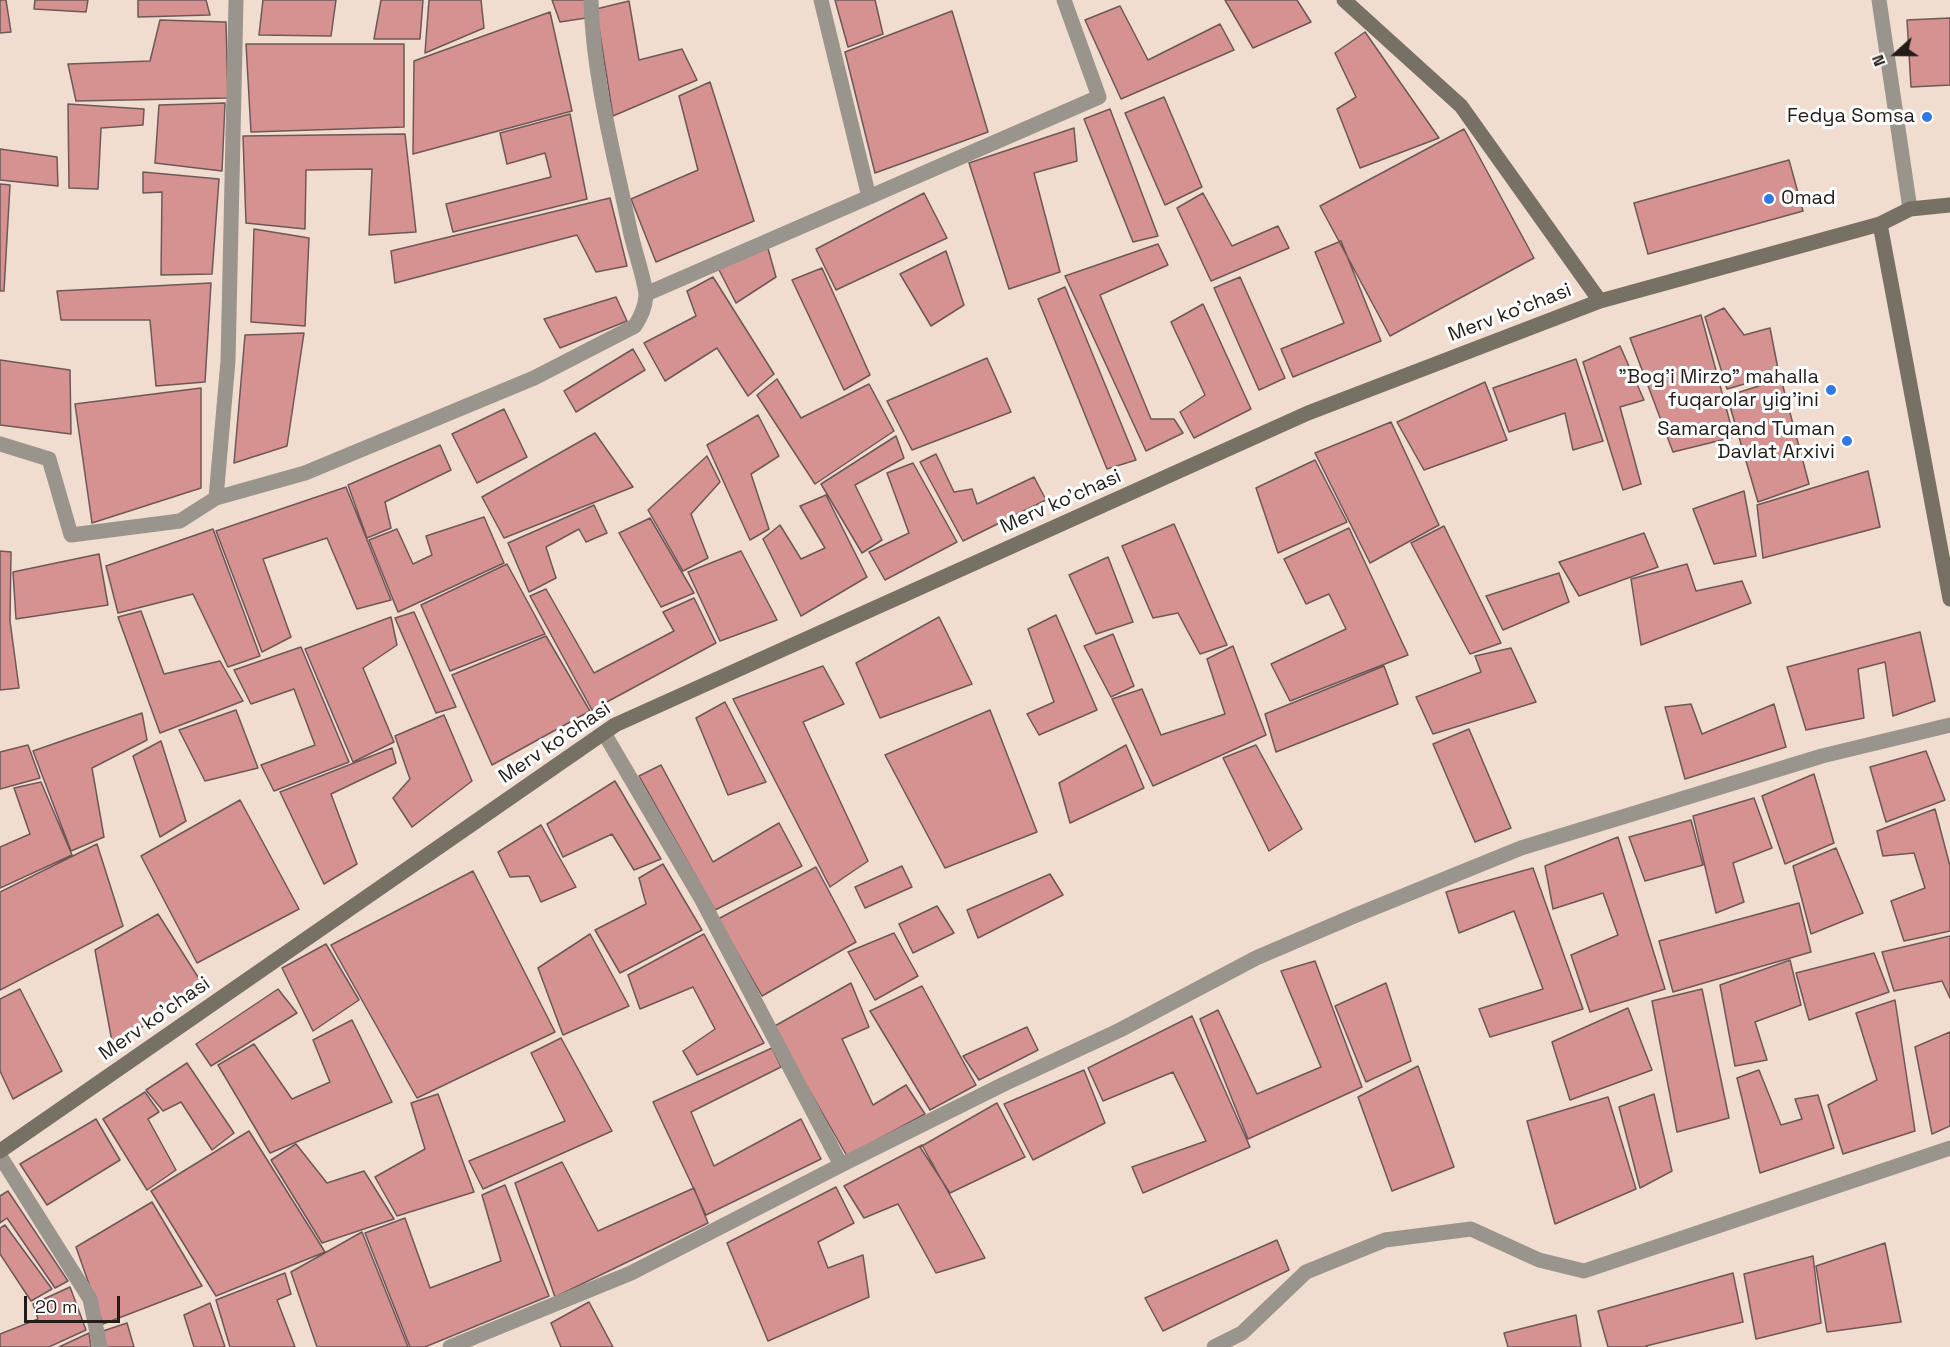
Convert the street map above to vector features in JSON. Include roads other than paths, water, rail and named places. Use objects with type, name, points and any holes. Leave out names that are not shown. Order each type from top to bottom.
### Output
[{"type":"street","points":[[216,498],[228,362],[236,0]]},
{"type":"street","points":[[0,444],[49,459],[71,535],[180,521],[216,498],[305,473],[534,378],[635,326],[643,312],[646,294],[634,249],[603,100],[592,36],[591,0]]},
{"type":"street","points":[[821,0],[869,197]]},
{"type":"street","points":[[646,294],[1099,97],[1064,0]]},
{"type":"street","points":[[1344,0],[1461,106],[1600,301]]},
{"type":"street","points":[[1879,0],[1910,209],[1950,205]]},
{"type":"street","name":"Merv ko'chasi","points":[[0,1151],[615,725],[1308,413],[1600,301],[1880,224],[1910,209]]},
{"type":"street","points":[[1880,224],[1950,599]]},
{"type":"street","points":[[450,1347],[631,1273],[1004,1084],[1120,1030],[1256,958],[1521,849],[1822,756],[1950,725]]},
{"type":"street","points":[[604,733],[702,900],[841,1165]]},
{"type":"street","points":[[1214,1347],[1242,1333],[1306,1272],[1385,1240],[1471,1229],[1539,1260],[1584,1271],[1950,1148]]},
{"type":"street","points":[[0,1156],[90,1299],[100,1347]]},
{"type":"place","name":"Fedya Somsa","points":[[1927,117]]},
{"type":"place","name":"Omad","points":[[1769,199]]},
{"type":"place","name":"\"Bog'i Mirzo\" mahalla fuqarolar yig'ini","points":[[1831,390]]},
{"type":"place","name":"Samarqand Tuman Davlat Arxivi","points":[[1847,441]]}]
